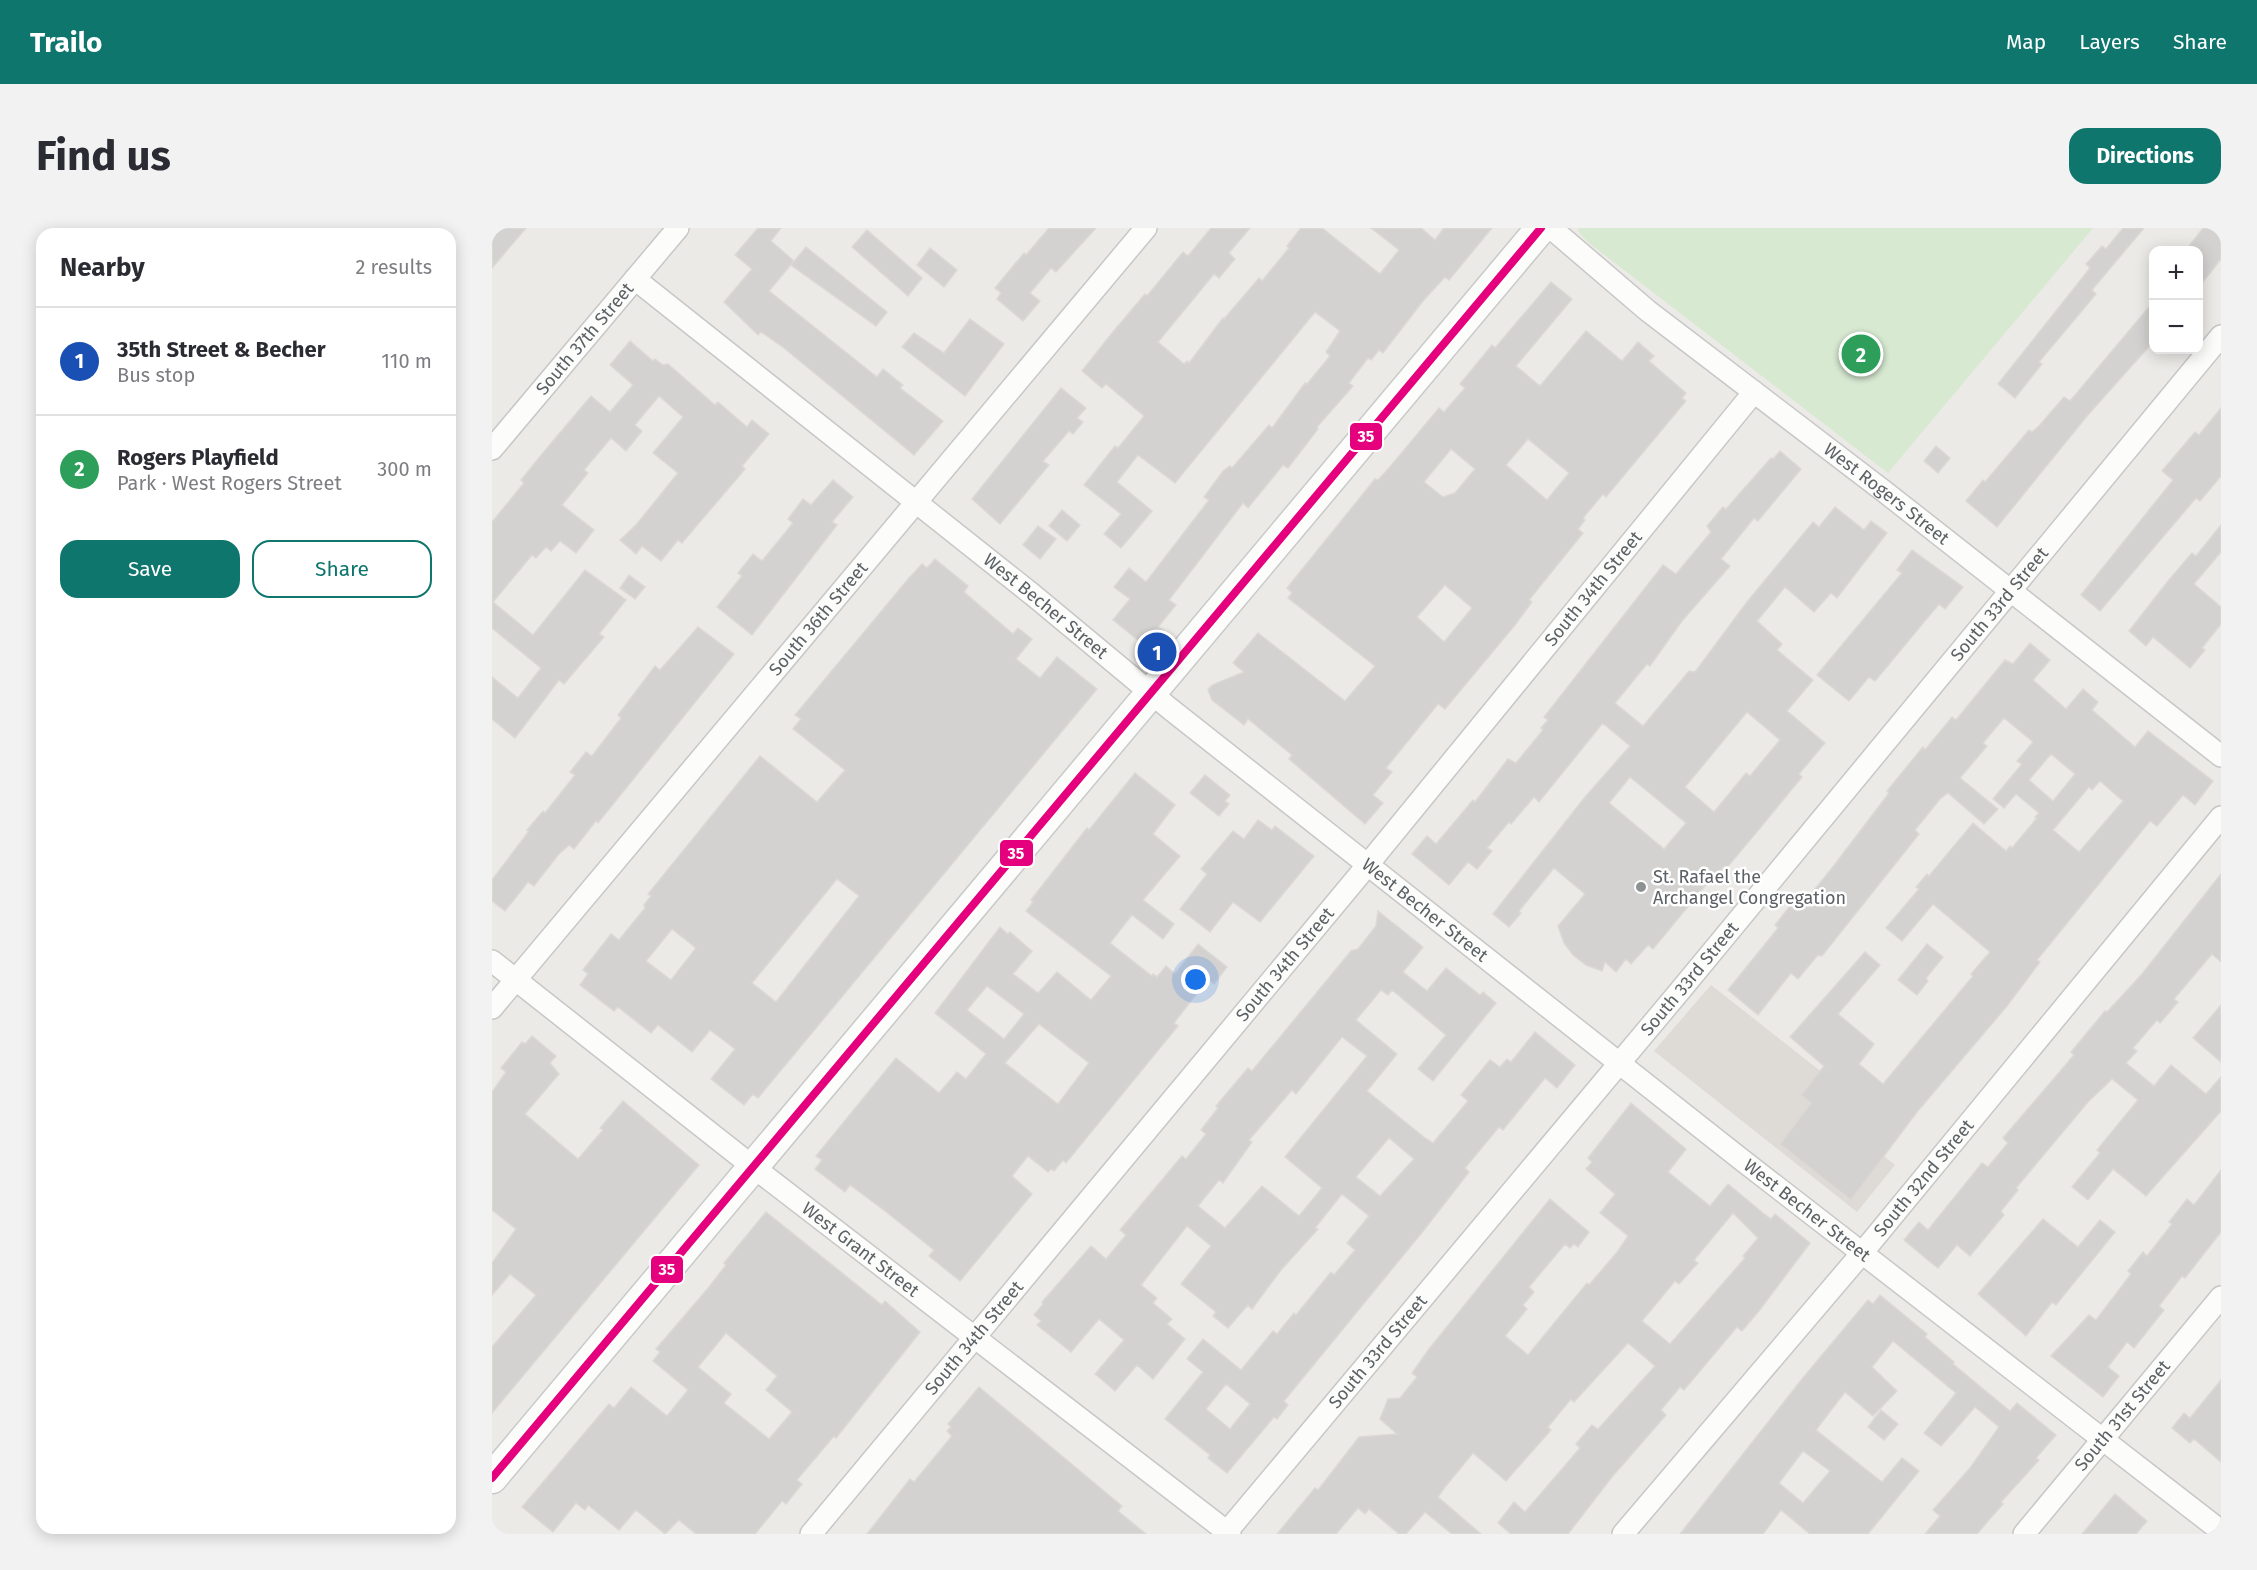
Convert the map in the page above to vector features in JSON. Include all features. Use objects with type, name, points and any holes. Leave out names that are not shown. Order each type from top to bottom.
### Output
[{"type":"main road","points":[[492,1478],[1541,228]]},
{"type":"street","name":"South 37th Street","points":[[492,449],[678,228]]},
{"type":"street","name":"South 36th Street","points":[[492,1008],[1146,228]]},
{"type":"street","name":"West Rogers Street","points":[[1551,228],[1648,311],[2221,756]]},
{"type":"street","name":"West Becher Street","points":[[635,279],[1367,864],[2221,1532]]},
{"type":"street","name":"South 33rd Street","points":[[1227,1533],[2221,336]]},
{"type":"street","name":"South 34th Street","points":[[811,1534],[1367,864],[1754,392]]},
{"type":"street","name":"South 32nd Street","points":[[1623,1534],[1862,1253],[2221,817]]},
{"type":"street","name":"West Grant Street","points":[[492,961],[752,1166],[1227,1533]]},
{"type":"street","name":"South 31st Street","points":[[2024,1534],[2221,1297]]},
{"type":"shaded area","points":[[1711,985],[1851,1095],[1834,1116],[1895,1165],[1857,1212],[1654,1051]]},
{"type":"green space","points":[[1578,228],[2093,228],[1888,473],[1589,243],[1580,234]]},
{"type":"building","points":[[492,228],[526,228],[492,268]]},
{"type":"building","points":[[758,228],[781,228],[771,241],[794,261],[769,291],[877,377],[883,369],[903,385],[900,388],[943,421],[914,455],[784,348],[761,332],[758,335],[724,302],[752,269],[735,255]]},
{"type":"building","points":[[1049,228],[1096,228],[1056,272],[1051,268],[1030,293],[1040,301],[1023,321],[997,299],[1001,293],[995,288],[1024,253],[1026,255]]},
{"type":"building","points":[[1211,228],[1250,228],[1229,253],[1235,259],[1219,278],[1214,274],[1158,342],[1184,364],[1187,361],[1189,363],[1223,318],[1259,278],[1262,281],[1289,248],[1287,246],[1301,228],[1322,228],[1380,274],[1399,250],[1371,228],[1421,228],[1435,240],[1444,228],[1492,228],[1449,280],[1445,277],[1423,301],[1383,353],[1379,350],[1371,360],[1368,358],[1349,383],[1353,386],[1317,427],[1318,429],[1288,468],[1283,465],[1248,508],[1243,503],[1169,600],[1176,605],[1158,627],[1164,631],[1149,649],[1113,620],[1130,599],[1114,587],[1129,568],[1146,582],[1209,500],[1204,497],[1223,471],[1230,466],[1232,468],[1269,425],[1272,428],[1305,383],[1307,384],[1330,356],[1326,352],[1340,331],[1315,312],[1175,483],[1138,455],[1117,482],[1152,511],[1121,548],[1104,534],[1121,514],[1084,485],[1115,446],[1118,448],[1144,416],[1106,384],[1102,388],[1082,371],[1145,294],[1147,296],[1183,252],[1188,256]]},
{"type":"building","points":[[2123,228],[2144,228],[2092,290],[2096,294],[2039,362],[2042,364],[2015,398],[1998,384],[2090,268],[2086,264],[2102,246],[2106,249]]},
{"type":"building","points":[[2203,228],[2221,228],[2221,259],[2203,282],[2203,246],[2189,246]]},
{"type":"building","points":[[867,230],[922,278],[908,296],[852,247]]},
{"type":"building","points":[[806,247],[887,312],[876,326],[791,265]]},
{"type":"building","points":[[930,248],[957,270],[944,287],[917,265]]},
{"type":"building","points":[[1551,282],[1572,299],[1516,366],[1540,386],[1586,331],[1622,361],[1638,342],[1654,356],[1649,361],[1686,393],[1682,398],[1686,401],[1606,497],[1603,494],[1583,518],[1585,520],[1578,529],[1583,533],[1529,600],[1532,602],[1515,625],[1445,709],[1438,704],[1386,768],[1392,772],[1373,795],[1383,803],[1365,824],[1289,759],[1292,755],[1248,719],[1244,725],[1212,700],[1208,690],[1212,685],[1244,672],[1233,663],[1258,633],[1345,701],[1375,666],[1288,598],[1292,593],[1287,588],[1375,479],[1378,480],[1389,468],[1439,408],[1444,412],[1465,388],[1460,384],[1492,345],[1495,348]],"holes":[[[1528,439],[1569,473],[1547,500],[1506,465]],[[1451,449],[1475,469],[1455,493],[1443,497],[1424,482]],[[1445,585],[1472,608],[1444,642],[1417,617]]]},
{"type":"building","points":[[2149,307],[2149,347],[2087,416],[1997,527],[1966,501],[2029,430],[2032,432],[2039,426],[2064,397],[2070,401]]},
{"type":"building","points":[[970,319],[1004,344],[965,396],[902,347],[914,333],[944,353]]},
{"type":"building","points":[[630,341],[653,361],[655,359],[663,365],[668,364],[715,405],[718,402],[747,427],[752,420],[769,434],[742,466],[745,469],[682,543],[678,540],[661,561],[642,546],[636,554],[620,540],[636,525],[678,473],[653,453],[683,417],[659,396],[635,425],[642,431],[626,451],[611,438],[584,470],[588,473],[562,505],[594,530],[576,553],[560,541],[551,551],[546,547],[536,558],[532,555],[493,602],[533,635],[585,570],[626,600],[599,634],[604,637],[564,684],[559,680],[515,738],[492,719],[492,677],[518,698],[541,668],[492,628],[492,522],[524,483],[521,480],[591,396],[610,412],[633,385],[610,365]]},
{"type":"building","points":[[1061,388],[1086,408],[1077,418],[1083,422],[1073,434],[1069,431],[1043,461],[1049,465],[1000,524],[972,499]]},
{"type":"building","points":[[2221,408],[2221,476],[2200,501],[2196,498],[2100,611],[2081,595],[2173,480],[2162,471],[2195,432],[2199,435]]},
{"type":"building","points":[[1936,446],[1950,458],[1938,473],[1924,461]]},
{"type":"building","points":[[1780,451],[1801,469],[1758,521],[1754,518],[1721,559],[1730,566],[1682,621],[1650,666],[1647,664],[1615,703],[1643,726],[1689,671],[1695,672],[1747,602],[1813,522],[1819,527],[1835,507],[1864,530],[1871,521],[1887,533],[1837,598],[1831,593],[1814,612],[1785,587],[1757,621],[1782,644],[1777,650],[1813,680],[1787,711],[1825,743],[1799,774],[1802,777],[1726,869],[1724,867],[1705,886],[1653,949],[1648,945],[1631,964],[1626,959],[1616,972],[1605,962],[1602,971],[1586,965],[1573,955],[1564,943],[1558,926],[1585,894],[1554,868],[1509,927],[1493,914],[1585,797],[1630,746],[1605,725],[1602,724],[1539,802],[1534,797],[1511,824],[1509,822],[1487,848],[1492,851],[1477,869],[1468,862],[1449,885],[1412,854],[1427,836],[1436,844],[1473,800],[1475,802],[1508,759],[1516,763],[1543,730],[1541,728],[1548,720],[1544,717],[1663,565],[1676,574],[1711,532],[1707,526],[1723,507],[1726,509],[1771,458],[1773,459]],"holes":[[[1747,712],[1780,740],[1750,776],[1746,773],[1714,812],[1685,787]],[[1630,777],[1686,823],[1664,849],[1609,803]]]},
{"type":"building","points":[[833,480],[853,497],[832,522],[837,525],[752,635],[717,607],[742,576],[738,573],[753,554],[762,561],[793,523],[788,519],[803,499],[811,505]]},
{"type":"building","points":[[1062,510],[1080,525],[1067,541],[1049,526]]},
{"type":"building","points":[[2221,525],[2221,552],[2194,584],[2221,607],[2221,624],[2202,648],[2205,650],[2190,668],[2153,637],[2146,646],[2129,631],[2192,553],[2196,556]]},
{"type":"building","points":[[1038,526],[1056,539],[1040,559],[1023,545]]},
{"type":"building","points":[[1912,550],[1963,587],[1945,609],[1939,604],[1875,681],[1869,677],[1849,701],[1817,675],[1902,573],[1897,570]]},
{"type":"building","points":[[935,559],[968,586],[964,592],[1013,634],[1018,628],[1032,639],[1016,659],[1040,678],[1057,657],[1097,689],[758,1098],[753,1094],[744,1105],[711,1079],[735,1049],[710,1030],[692,1052],[658,1025],[651,1033],[618,1007],[614,1011],[580,985],[588,974],[583,970],[611,934],[619,940],[645,908],[644,905],[651,896],[648,894],[760,756],[817,802],[845,770],[793,729],[801,719],[795,715],[909,578],[922,564],[927,568]],"holes":[[[837,879],[859,896],[776,1002],[752,983]],[[672,929],[696,948],[671,980],[646,961]]]},
{"type":"building","points":[[629,575],[645,587],[635,599],[620,588]]},
{"type":"building","points":[[698,627],[734,654],[598,823],[596,821],[574,849],[569,845],[558,855],[534,886],[528,882],[505,911],[492,901],[492,880],[529,831],[527,830],[543,811],[545,813],[575,775],[570,772],[586,752],[592,756],[621,718],[618,715],[655,666],[660,670]]},
{"type":"building","points":[[2030,643],[2050,660],[2033,680],[2066,709],[2083,689],[2098,702],[2092,710],[2135,747],[2148,731],[2213,781],[2195,805],[2183,795],[2157,826],[2150,821],[2037,960],[2040,962],[2007,1006],[1917,1112],[1851,1200],[1780,1144],[1811,1103],[1801,1095],[1824,1066],[1790,1037],[1865,952],[1880,965],[1838,1014],[1874,1044],[1859,1064],[1883,1084],[1973,976],[1971,974],[1990,952],[1933,904],[1902,941],[1886,928],[1919,889],[1916,887],[1927,874],[1929,876],[1973,823],[2006,851],[2010,846],[2012,848],[2037,818],[2035,817],[2039,813],[2016,794],[2004,808],[1993,799],[2022,764],[2017,761],[2033,742],[2004,718],[1983,743],[1987,746],[1960,778],[1998,809],[1984,824],[1948,793],[1940,799],[1915,830],[1919,834],[1822,956],[1818,955],[1798,979],[1791,973],[1758,1015],[1728,990],[1778,928],[1775,925],[1790,906],[1797,911],[1832,868],[1889,793],[1887,791],[1923,747],[1925,750],[1952,717],[1956,720],[2005,660],[2013,664]],"holes":[[[2051,754],[2075,774],[2053,801],[2029,780]],[[2100,781],[2123,801],[2079,852],[2053,830],[2089,787],[2092,790]]]},
{"type":"building","points":[[1135,773],[1175,805],[1153,834],[1180,856],[1143,900],[1174,924],[1163,939],[1132,915],[1110,943],[1152,976],[1153,974],[1157,977],[1166,966],[1175,974],[1198,944],[1227,967],[1214,984],[1208,979],[1174,1023],[1178,1026],[1066,1163],[1063,1160],[1054,1171],[1051,1169],[1048,1172],[1028,1156],[1012,1176],[1032,1194],[960,1281],[929,1256],[934,1250],[885,1211],[850,1185],[845,1192],[815,1169],[822,1160],[816,1156],[896,1058],[939,1093],[957,1072],[966,1079],[986,1054],[935,1013],[1000,927],[1008,934],[1010,932],[1032,951],[1013,974],[1038,993],[1057,972],[1091,1000],[1111,976],[1026,911],[1033,902],[1031,900],[1087,828],[1089,830]],"holes":[[[987,986],[1024,1014],[1004,1039],[967,1010]],[[1039,1024],[1089,1063],[1058,1104],[1005,1063]]]},
{"type":"building","points":[[1205,775],[1230,795],[1225,801],[1229,804],[1219,816],[1190,793]]},
{"type":"building","points":[[1258,820],[1272,830],[1275,826],[1314,856],[1260,922],[1233,902],[1210,932],[1180,909],[1207,874],[1201,869],[1233,831],[1244,839]]},
{"type":"building","points":[[2221,874],[2221,962],[2212,954],[2174,999],[2178,1002],[2160,1023],[2157,1020],[2133,1048],[2137,1051],[2126,1063],[2154,1086],[2171,1065],[2206,1094],[2221,1077],[2221,1111],[2146,1196],[2113,1169],[2088,1200],[2072,1187],[2100,1153],[2097,1150],[2138,1100],[2112,1079],[2088,1102],[2016,1188],[2018,1190],[2001,1211],[2004,1215],[1970,1256],[1957,1245],[1938,1268],[1904,1240],[1919,1222],[1928,1230],[1982,1163],[1988,1167],[2008,1143],[2003,1138],[2074,1055],[2071,1052],[2105,1011],[2107,1012],[2142,974]]},
{"type":"building","points":[[1378,911],[1423,947],[1403,972],[1427,991],[1446,968],[1480,995],[1483,992],[1496,1003],[1433,1081],[1418,1069],[1446,1035],[1392,990],[1388,995],[1381,990],[1356,1020],[1397,1054],[1367,1091],[1425,1138],[1433,1143],[1468,1101],[1461,1095],[1490,1060],[1500,1067],[1507,1059],[1511,1062],[1535,1032],[1575,1065],[1557,1088],[1545,1078],[1503,1130],[1499,1127],[1465,1168],[1469,1172],[1424,1230],[1284,1401],[1288,1405],[1277,1419],[1274,1417],[1227,1473],[1208,1458],[1210,1455],[1165,1419],[1203,1372],[1187,1359],[1203,1339],[1241,1370],[1273,1331],[1277,1334],[1294,1313],[1296,1315],[1331,1272],[1334,1275],[1355,1250],[1347,1243],[1369,1216],[1342,1194],[1315,1228],[1318,1229],[1281,1270],[1252,1309],[1248,1305],[1228,1328],[1213,1316],[1216,1312],[1181,1284],[1211,1246],[1187,1226],[1141,1285],[1157,1298],[1153,1303],[1172,1319],[1167,1324],[1185,1339],[1153,1379],[1137,1365],[1115,1391],[1095,1374],[1124,1340],[1099,1319],[1071,1352],[1037,1325],[1041,1321],[1034,1315],[1043,1304],[1042,1302],[1091,1246],[1106,1259],[1126,1235],[1120,1230],[1182,1156],[1186,1159],[1206,1134],[1201,1130],[1218,1108],[1216,1106],[1248,1068],[1252,1071],[1351,951],[1358,949],[1376,926]],"holes":[[[1342,1037],[1367,1056],[1285,1157],[1322,1188],[1299,1216],[1262,1186],[1225,1228],[1198,1206],[1219,1180],[1223,1183],[1252,1142],[1249,1140],[1292,1090],[1296,1094]],[[1389,1138],[1414,1159],[1380,1196],[1356,1177]],[[1226,1384],[1250,1404],[1230,1429],[1206,1409]]]},
{"type":"building","points":[[1927,944],[1943,957],[1926,978],[1928,981],[1917,995],[1898,980]]},
{"type":"building","points":[[2221,1005],[2221,1062],[2193,1038]]},
{"type":"building","points":[[532,1036],[556,1056],[550,1063],[559,1074],[525,1114],[578,1159],[603,1130],[600,1128],[623,1101],[699,1165],[492,1413],[492,1347],[536,1295],[510,1274],[492,1295],[492,1263],[516,1229],[492,1210],[492,1092],[506,1072],[501,1068],[522,1042],[525,1044]]},
{"type":"building","points":[[1631,1103],[1686,1149],[1668,1172],[1710,1206],[1728,1184],[1771,1219],[1775,1214],[1810,1243],[1742,1331],[1737,1327],[1684,1390],[1680,1387],[1661,1410],[1666,1415],[1612,1477],[1568,1534],[1511,1534],[1498,1523],[1514,1502],[1525,1512],[1580,1448],[1576,1444],[1592,1425],[1598,1429],[1655,1366],[1628,1343],[1574,1402],[1571,1399],[1548,1427],[1551,1430],[1506,1481],[1473,1453],[1445,1487],[1438,1497],[1481,1534],[1452,1534],[1425,1512],[1406,1534],[1399,1534],[1369,1509],[1365,1514],[1358,1508],[1336,1534],[1277,1534],[1315,1488],[1318,1490],[1359,1437],[1397,1434],[1380,1419],[1388,1399],[1400,1398],[1417,1377],[1412,1373],[1429,1349],[1550,1199],[1589,1232],[1578,1247],[1574,1244],[1570,1248],[1565,1244],[1529,1287],[1534,1292],[1523,1305],[1527,1309],[1505,1336],[1528,1355],[1587,1283],[1589,1285],[1618,1251],[1628,1236],[1600,1213],[1615,1194],[1586,1169],[1592,1162],[1588,1158]],"holes":[[[1733,1213],[1758,1238],[1743,1256],[1745,1258],[1670,1344],[1642,1321],[1675,1281],[1679,1284],[1698,1263],[1694,1260]]]},
{"type":"building","points":[[2221,1170],[2221,1232],[2185,1278],[2182,1276],[2159,1306],[2164,1310],[2134,1348],[2127,1342],[2108,1367],[2119,1376],[2103,1397],[2051,1356],[2089,1315],[2096,1320],[2131,1274],[2128,1271],[2143,1252],[2147,1256],[2172,1224],[2169,1222],[2187,1199],[2194,1205]]},
{"type":"building","points":[[766,1212],[882,1305],[885,1301],[920,1332],[836,1438],[834,1436],[797,1480],[802,1484],[786,1504],[782,1501],[755,1534],[696,1534],[679,1520],[665,1534],[636,1510],[619,1530],[588,1505],[585,1510],[576,1503],[553,1532],[522,1507],[609,1404],[614,1408],[631,1387],[667,1416],[688,1390],[653,1361],[660,1352],[656,1349],[709,1287],[726,1265],[724,1263]],"holes":[[[726,1333],[777,1376],[766,1390],[792,1412],[769,1439],[724,1403],[731,1394],[698,1367]]]},
{"type":"building","points":[[2043,1219],[2078,1247],[2100,1220],[2115,1232],[2056,1305],[2052,1302],[2026,1336],[1978,1294]]},
{"type":"building","points":[[1880,1295],[1927,1334],[1925,1337],[1954,1362],[1953,1364],[2010,1411],[2017,1403],[2056,1435],[2036,1458],[2039,1460],[2001,1502],[2003,1504],[1977,1534],[1925,1534],[1940,1516],[1933,1510],[1970,1468],[1999,1427],[1975,1407],[1941,1446],[1924,1433],[1956,1393],[1893,1341],[1872,1367],[1897,1391],[1873,1416],[1845,1392],[1816,1430],[1882,1482],[1902,1458],[1919,1471],[1868,1534],[1810,1534],[1781,1510],[1763,1534],[1680,1534],[1802,1379],[1868,1300],[1873,1304]],"holes":[[[1803,1451],[1830,1471],[1803,1503],[1779,1483]]]},
{"type":"building","points":[[2221,1380],[2221,1462],[2194,1439],[2190,1443],[2172,1428],[2184,1413],[2190,1418]]},
{"type":"building","points":[[979,1387],[1122,1506],[1118,1511],[1146,1534],[867,1534],[910,1479],[914,1482],[952,1436],[947,1431],[951,1427],[948,1424]]},
{"type":"building","points":[[1881,1410],[1898,1424],[1884,1440],[1868,1427]]},
{"type":"building","points":[[2115,1494],[2147,1521],[2136,1534],[2082,1534]]},
{"type":"transit line","name":"35","points":[[492,1478],[1541,228]]},
{"type":"place","name":"Rogers Playfield","points":[[1861,354]]},
{"type":"place","name":"35th Street & Becher","points":[[1157,652]]},
{"type":"place","name":"St. Rafael the Archangel Congregation","points":[[1641,887]]}]
